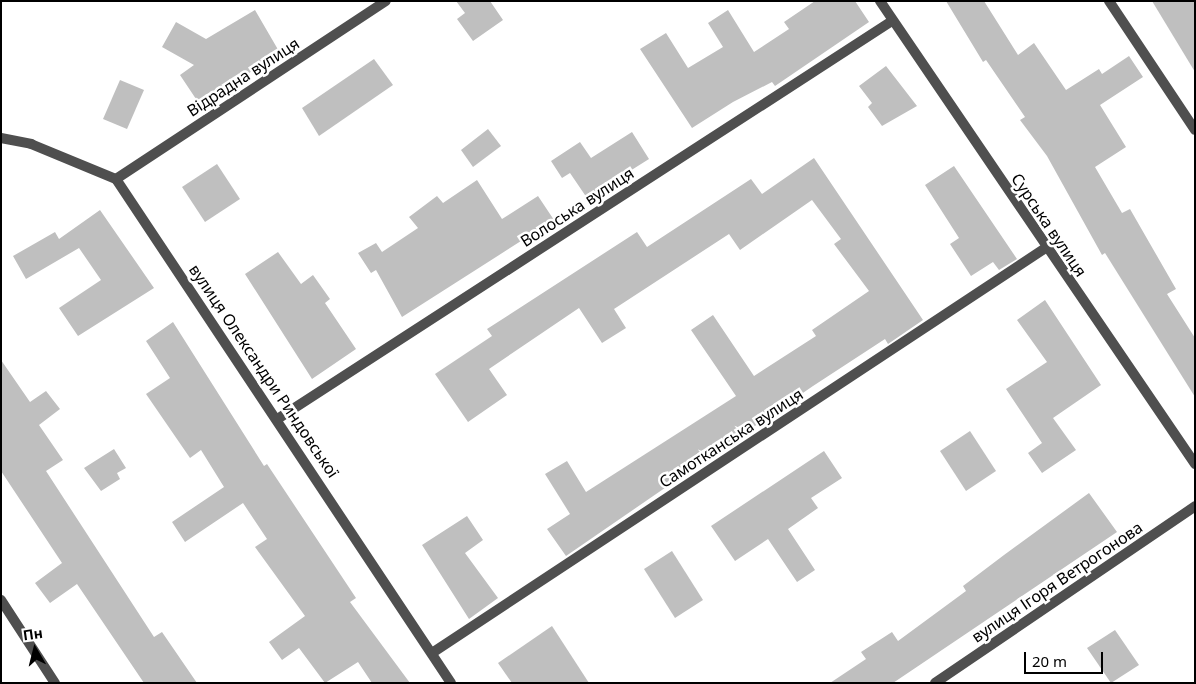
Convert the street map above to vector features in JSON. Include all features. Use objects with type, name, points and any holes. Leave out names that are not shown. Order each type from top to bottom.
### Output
[{"type":"street","name":"Відрадна вулиця","points":[[116,178],[386,1]]},
{"type":"street","name":"Сурська вулиця","points":[[880,1],[1195,464]]},
{"type":"street","points":[[1109,1],[1195,130]]},
{"type":"street","name":"Волоська вулиця","points":[[279,418],[892,21]]},
{"type":"street","points":[[1,138],[31,144],[116,178]]},
{"type":"street","name":"вулиця Олександри Риндовської","points":[[116,178],[279,418],[451,683]]},
{"type":"street","name":"Самотканська вулиця","points":[[432,653],[1047,247]]},
{"type":"street","name":"вулиця Ігоря Ветрогонова","points":[[935,683],[1195,506]]},
{"type":"street","points":[[1,600],[55,683]]},
{"type":"building","points":[[456,1],[490,1],[503,20],[473,41],[457,19],[465,13]]},
{"type":"building","points":[[815,1],[855,1],[869,22],[775,86],[772,82],[733,102],[692,128],[640,49],[666,33],[688,68],[723,47],[708,23],[728,10],[754,52],[789,29],[784,22]]},
{"type":"building","points":[[946,1],[984,1],[1018,55],[1034,43],[1066,90],[1099,69],[1102,74],[1129,56],[1143,77],[1100,105],[1126,147],[1095,167],[1122,213],[1130,209],[1176,289],[1167,294],[1195,338],[1195,397],[1105,253],[1102,255],[1047,156],[1020,120],[1025,117],[986,60],[983,62]]},
{"type":"building","points":[[1152,1],[1195,1],[1195,72]]},
{"type":"building","points":[[255,10],[280,53],[200,105],[180,75],[194,65],[162,47],[176,22],[206,39]]},
{"type":"building","points":[[374,59],[393,85],[319,136],[302,108]]},
{"type":"building","points":[[886,66],[917,106],[882,126],[868,107],[872,103],[859,86]]},
{"type":"building","points":[[120,80],[144,90],[127,129],[103,119]]},
{"type":"building","points":[[488,129],[501,146],[473,167],[461,150]]},
{"type":"building","points":[[632,132],[649,159],[587,198],[570,173],[562,178],[551,161],[580,142],[591,158]]},
{"type":"building","points":[[814,158],[923,320],[888,344],[885,339],[813,386],[566,556],[547,529],[570,514],[545,474],[567,461],[586,492],[736,396],[691,330],[713,315],[754,376],[816,336],[812,330],[869,291],[834,244],[841,239],[812,200],[740,250],[729,234],[614,309],[626,328],[602,343],[579,308],[489,369],[507,395],[468,422],[435,374],[492,336],[487,329],[637,232],[647,247],[751,179],[762,194]]},
{"type":"building","points":[[217,164],[240,199],[205,222],[182,187]]},
{"type":"building","points":[[954,166],[1017,259],[999,270],[993,262],[971,276],[950,244],[959,238],[925,185]]},
{"type":"building","points":[[477,180],[502,219],[538,196],[554,220],[402,317],[376,270],[371,273],[358,253],[376,243],[382,252],[418,228],[409,217],[437,196],[443,203]]},
{"type":"building","points":[[100,210],[154,288],[78,336],[59,308],[101,280],[79,248],[26,279],[13,256],[55,232],[59,239]]},
{"type":"building","points":[[278,252],[301,284],[313,275],[330,299],[325,303],[356,349],[312,379],[245,274]]},
{"type":"building","points":[[1045,300],[1101,385],[1053,418],[1076,450],[1042,473],[1028,453],[1042,443],[1006,389],[1047,362],[1017,320]]},
{"type":"building","points":[[173,322],[264,466],[267,464],[356,598],[350,602],[410,683],[372,683],[358,662],[325,683],[299,648],[282,660],[269,642],[305,616],[255,547],[267,539],[243,503],[185,542],[172,522],[224,487],[201,450],[190,458],[146,394],[170,378],[146,341]]},
{"type":"building","points":[[1,360],[30,402],[46,391],[60,409],[39,425],[63,460],[46,471],[154,637],[162,632],[197,683],[144,683],[77,584],[50,603],[35,583],[62,563],[1,471]]},
{"type":"building","points":[[970,431],[996,471],[966,491],[940,451]]},
{"type":"building","points":[[114,449],[126,468],[117,473],[120,479],[101,491],[84,468]]},
{"type":"building","points":[[824,451],[842,478],[811,498],[818,508],[788,529],[815,570],[797,582],[768,539],[735,561],[711,526]]},
{"type":"building","points":[[1089,493],[1117,532],[893,683],[830,683],[866,659],[861,652],[892,632],[898,641],[966,591],[963,586]]},
{"type":"building","points":[[467,516],[483,540],[465,553],[498,598],[469,619],[422,545]]},
{"type":"building","points":[[672,551],[703,600],[675,618],[644,569]]},
{"type":"building","points":[[552,626],[589,683],[512,683],[498,663]]},
{"type":"building","points":[[1115,630],[1139,665],[1111,683],[1087,648]]}]
